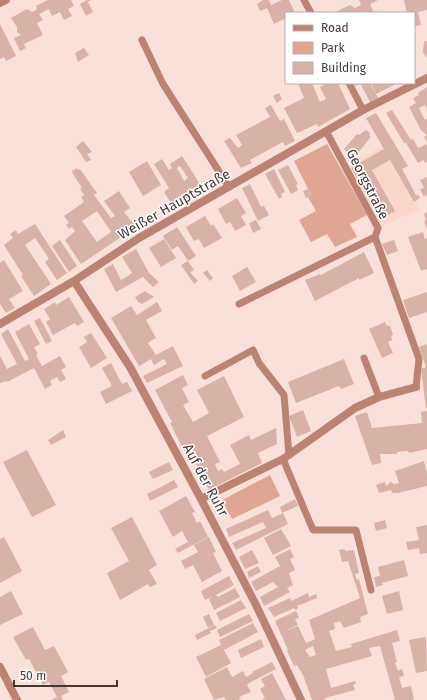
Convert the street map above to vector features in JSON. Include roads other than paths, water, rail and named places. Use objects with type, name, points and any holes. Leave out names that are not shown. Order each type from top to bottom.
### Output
[{"type":"street","points":[[0,3],[6,0]]},
{"type":"street","name":"Weißer Hauptstraße","points":[[0,324],[74,281],[139,238],[363,110],[427,78]]},
{"type":"street","name":"Auf der Ruhr","points":[[74,281],[130,367],[202,499],[256,605],[301,700]]},
{"type":"street","points":[[202,499],[286,457],[355,408],[379,397],[416,386]]},
{"type":"street","points":[[0,667],[17,700]]},
{"type":"lane","points":[[304,0],[310,11]]},
{"type":"lane","points":[[142,40],[163,84],[229,187]]},
{"type":"lane","points":[[350,84],[363,110]]},
{"type":"lane","name":"Georgstraße","points":[[326,131],[378,228],[375,237],[419,358],[416,386]]},
{"type":"lane","points":[[239,304],[375,237]]},
{"type":"lane","points":[[205,376],[252,350],[259,363],[284,395],[286,457],[313,530],[356,530],[371,590]]},
{"type":"lane","points":[[364,358],[379,397]]}]
